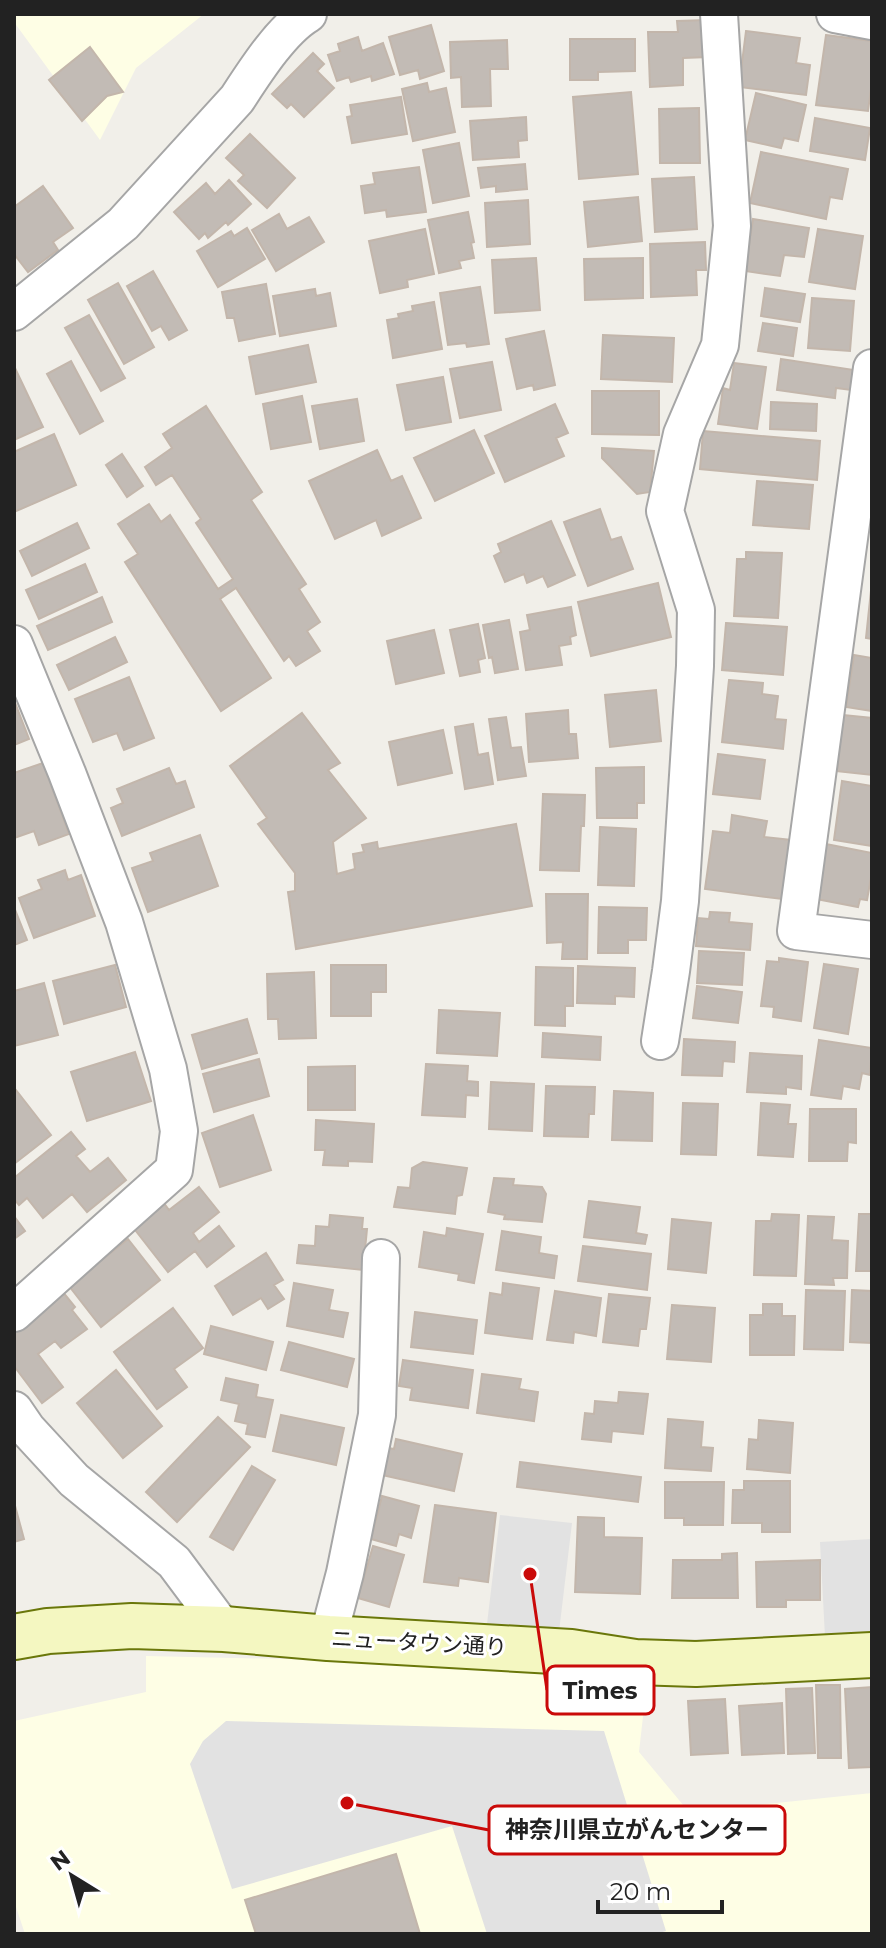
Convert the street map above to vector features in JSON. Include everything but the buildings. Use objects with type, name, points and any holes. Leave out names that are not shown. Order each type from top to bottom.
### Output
[{"type":"street","points":[[16,307],[123,224],[237,99],[293,22],[308,14]]},
{"type":"street","points":[[660,1041],[680,901],[696,610],[665,511],[682,434],[720,345],[732,226],[719,14]]},
{"type":"street","points":[[835,14],[872,21]]},
{"type":"street","points":[[872,368],[796,931],[872,940]]},
{"type":"street","points":[[14,644],[124,922],[168,1069],[179,1131],[174,1170],[14,1313]]},
{"type":"street","points":[[328,1638],[345,1573],[377,1415],[381,1258]]},
{"type":"street","points":[[14,1410],[27,1429],[74,1480],[174,1562],[224,1629]]},
{"type":"street","name":"ニュータウン通り","points":[[14,1637],[48,1631],[132,1626],[224,1629],[571,1652],[635,1662],[872,1655]]},
{"type":"shaded area","points":[[14,14],[204,14],[136,68],[100,140],[14,22]]},
{"type":"shaded area","points":[[500,1515],[572,1523],[559,1632],[487,1624]]},
{"type":"shaded area","points":[[872,1539],[872,1634],[825,1637],[820,1542]]},
{"type":"shaded area","points":[[146,1656],[374,1661],[647,1681],[639,1752],[689,1812],[872,1793],[872,1934],[25,1934],[14,1901],[14,1721],[146,1692]]},
{"type":"shaded area","points":[[226,1721],[604,1731],[666,1931],[656,1934],[487,1934],[452,1826],[232,1889],[190,1764],[203,1741]]},
{"type":"place","name":"Times","points":[[530,1574]]},
{"type":"place","name":"神奈川県立がんセンター","points":[[347,1803]]}]
